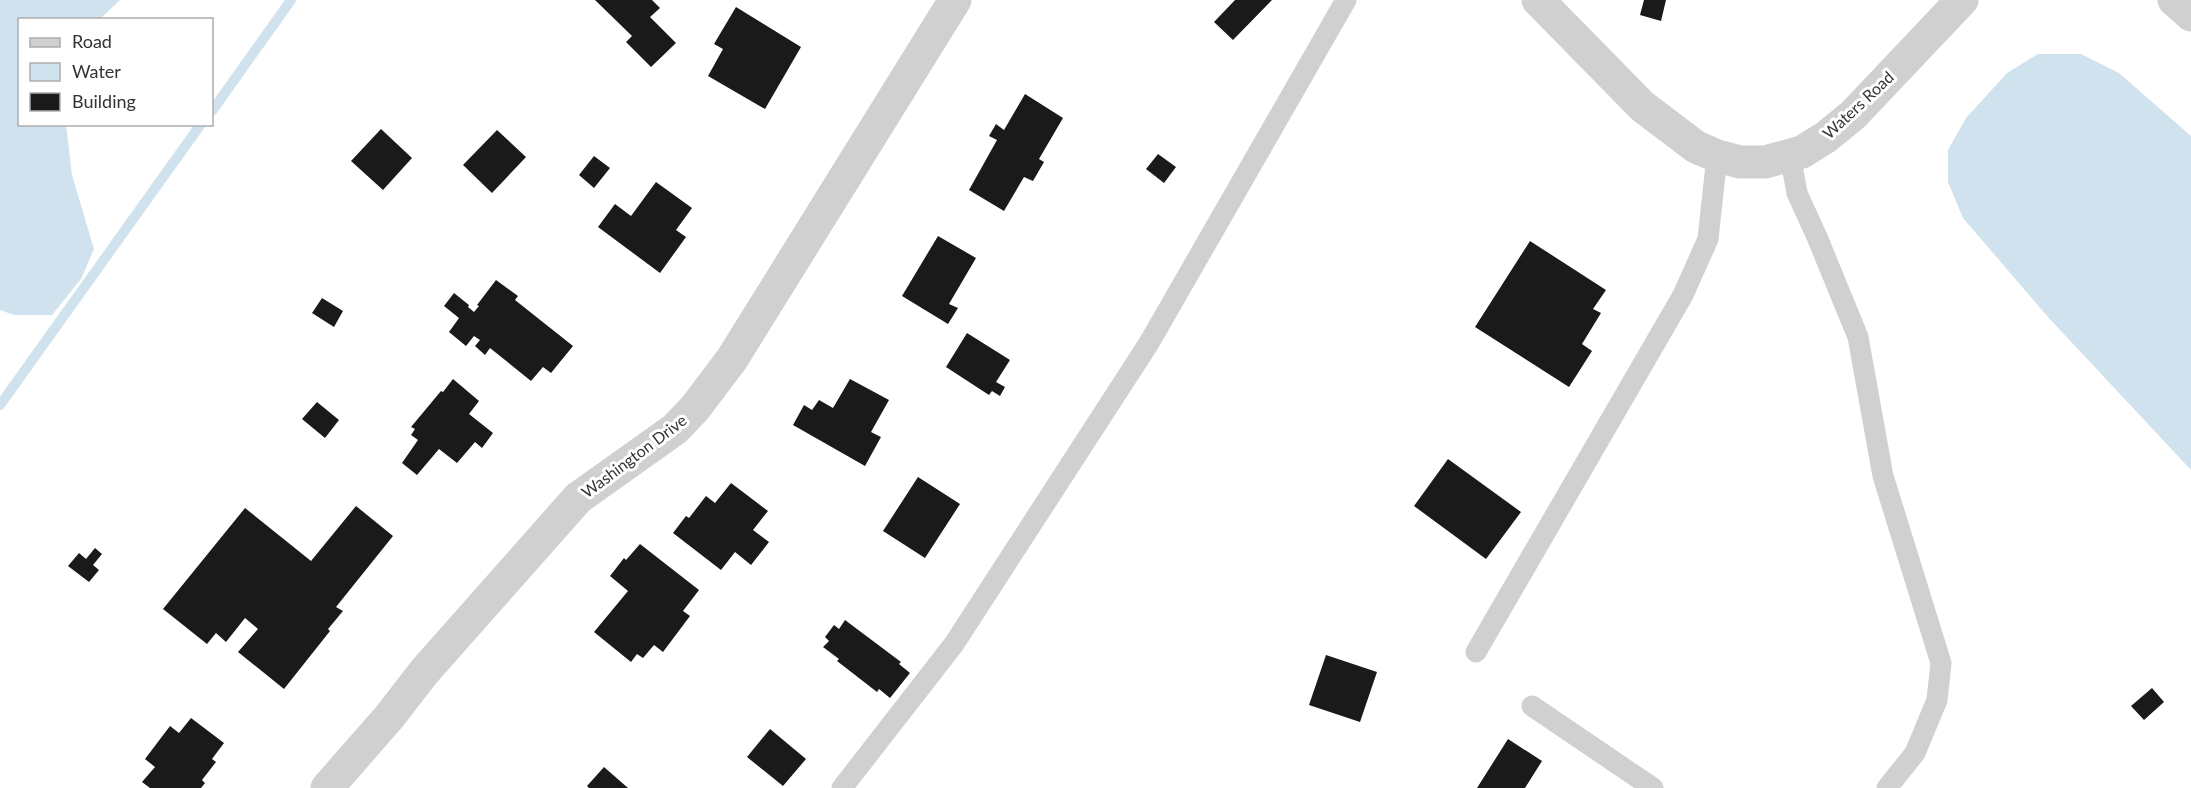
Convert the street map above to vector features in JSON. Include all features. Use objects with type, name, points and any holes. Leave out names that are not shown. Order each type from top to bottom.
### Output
[{"type":"street","name":"Washington Drive","points":[[327,788],[390,716],[424,672],[578,498],[675,429],[695,408],[732,358],[955,0]]},
{"type":"street","name":"Waters Road","points":[[1538,0],[1642,106],[1696,147],[1740,162],[1765,162],[1802,152],[1826,137],[1853,115],[1962,0]]},
{"type":"street","points":[[2174,0],[2191,15]]},
{"type":"lane","points":[[842,788],[954,644],[1149,343],[1346,0]]},
{"type":"lane","points":[[1790,155],[1797,193],[1818,237],[1858,337],[1883,476],[1941,663],[1938,700],[1915,753],[1887,788]]},
{"type":"lane","points":[[1476,652],[1683,295],[1708,239],[1717,156]]},
{"type":"lane","points":[[1532,706],[1653,788]]},
{"type":"water","points":[[0,0],[120,0],[101,18],[18,18],[18,126],[66,126],[72,175],[94,249],[81,279],[52,315],[14,315],[0,310]]},
{"type":"water","points":[[2038,54],[2081,54],[2119,73],[2191,136],[2191,470],[2047,316],[1963,218],[1948,182],[1948,150],[1966,118],[2007,73]]},
{"type":"building","points":[[595,0],[652,0],[660,8],[650,17],[676,43],[651,67],[626,42],[632,36]]},
{"type":"building","points":[[1235,0],[1272,0],[1233,40],[1214,22]]},
{"type":"building","points":[[1644,0],[1666,0],[1661,21],[1640,15]]},
{"type":"building","points":[[736,7],[801,47],[765,109],[708,76],[723,49],[714,44]]},
{"type":"building","points":[[1025,94],[1063,118],[1039,159],[1044,162],[1033,181],[1024,177],[1004,211],[969,190],[997,140],[989,136],[996,124],[1004,130]]},
{"type":"building","points":[[381,129],[412,158],[383,190],[351,161]]},
{"type":"building","points":[[497,130],[526,157],[492,193],[463,165]]},
{"type":"building","points":[[1158,154],[1176,167],[1164,183],[1146,169]]},
{"type":"building","points":[[594,156],[610,168],[594,188],[579,175]]},
{"type":"building","points":[[656,182],[692,208],[676,230],[686,237],[660,273],[598,227],[615,204],[631,216]]},
{"type":"building","points":[[938,236],[976,258],[949,304],[958,308],[948,324],[902,296]]},
{"type":"building","points":[[1530,241],[1606,290],[1593,309],[1601,313],[1582,344],[1592,351],[1569,387],[1475,327]]},
{"type":"building","points":[[496,280],[518,296],[515,300],[573,346],[551,373],[543,367],[531,381],[490,348],[485,355],[475,346],[480,340],[474,336],[466,346],[449,332],[459,318],[444,306],[454,293],[474,312]]},
{"type":"building","points":[[322,298],[343,311],[334,327],[312,313]]},
{"type":"building","points":[[967,333],[1010,360],[996,382],[1005,387],[1000,396],[992,391],[989,395],[946,367]]},
{"type":"building","points":[[453,379],[479,401],[469,414],[493,433],[482,448],[475,442],[457,463],[439,449],[417,475],[402,463],[418,440],[411,435],[415,429],[411,427]]},
{"type":"building","points":[[850,379],[889,400],[871,432],[881,437],[865,466],[793,425],[804,405],[812,410],[819,400],[833,408]]},
{"type":"building","points":[[317,402],[339,420],[325,438],[302,419]]},
{"type":"building","points":[[1448,459],[1521,512],[1486,559],[1414,506]]},
{"type":"building","points":[[918,477],[960,504],[925,558],[883,531]]},
{"type":"building","points":[[731,483],[768,511],[753,530],[769,542],[751,565],[735,552],[721,570],[673,533],[686,516],[689,518],[706,496],[715,503]]},
{"type":"building","points":[[356,506],[393,536],[336,607],[343,611],[284,689],[238,652],[258,629],[245,618],[226,642],[216,633],[207,644],[163,609],[245,508],[311,561]]},
{"type":"building","points":[[640,544],[699,590],[683,611],[690,616],[663,652],[654,645],[643,658],[637,654],[631,662],[594,632],[628,591],[610,576],[624,558],[626,560]]},
{"type":"building","points":[[95,548],[102,554],[93,565],[99,570],[89,582],[68,566],[79,553],[86,559]]},
{"type":"building","points":[[845,620],[901,662],[899,664],[910,673],[890,698],[879,689],[877,692],[823,647],[829,641],[825,637],[834,625],[839,629]]},
{"type":"building","points":[[1326,655],[1377,672],[1360,722],[1309,705]]},
{"type":"building","points":[[2152,688],[2164,702],[2144,720],[2131,706]]},
{"type":"building","points":[[191,718],[224,743],[212,759],[216,762],[202,780],[205,783],[201,788],[150,788],[142,782],[155,767],[145,759],[170,726],[179,733]]},
{"type":"building","points":[[770,729],[806,759],[783,786],[747,757]]},
{"type":"building","points":[[1508,739],[1542,761],[1525,788],[1477,788]]},
{"type":"building","points":[[604,767],[628,788],[589,788],[587,786]]},
{"type":"waterway","points":[[213,110],[291,0]]},
{"type":"waterway","points":[[0,405],[200,126]]}]
